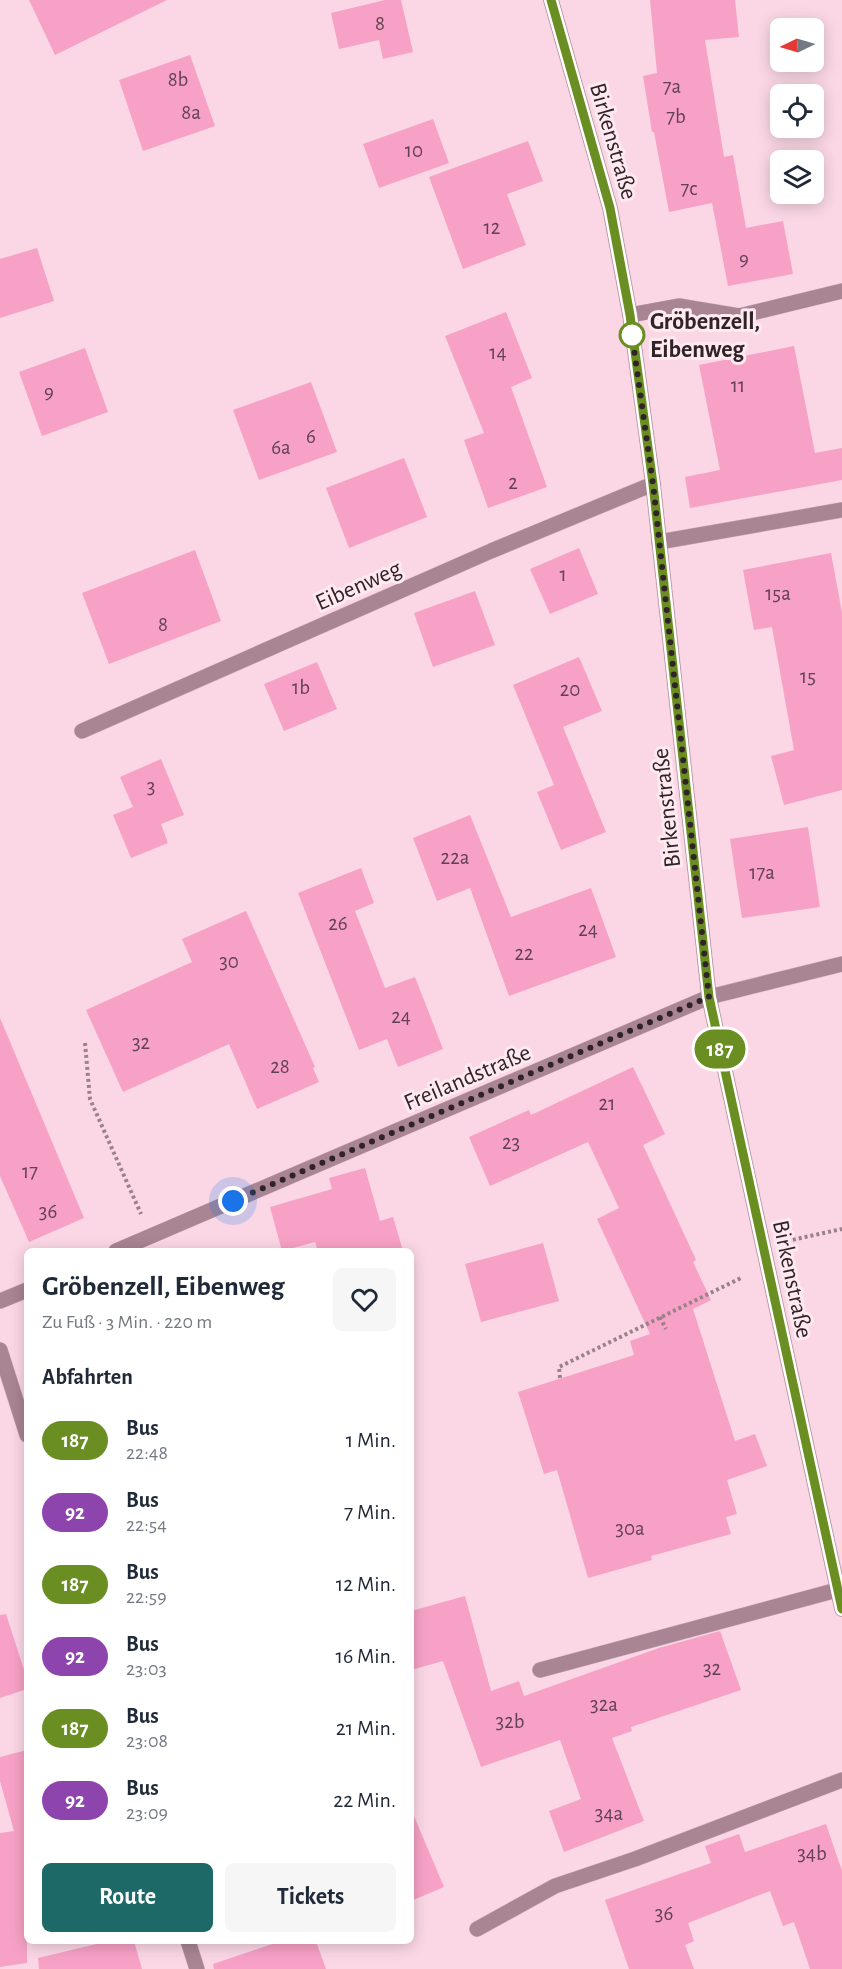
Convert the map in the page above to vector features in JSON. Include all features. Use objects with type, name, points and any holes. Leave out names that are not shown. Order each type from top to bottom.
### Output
[{"type":"street","name":"Birkenstraße","points":[[551,0],[610,208],[630,315],[653,484],[709,997],[837,1569],[837,1590],[842,1609]]},
{"type":"street","points":[[630,315],[679,306],[739,316],[842,291]]},
{"type":"street","name":"Eibenweg","points":[[82,731],[491,551],[653,484]]},
{"type":"street","points":[[659,542],[842,510]]},
{"type":"street","name":"Freilandstraße","points":[[123,1248],[709,997],[842,964]]},
{"type":"street","points":[[1,1299],[24,1291]]},
{"type":"street","points":[[0,1350],[24,1426]]},
{"type":"street","points":[[540,1670],[837,1590]]},
{"type":"street","points":[[477,1929],[555,1887],[842,1780]]},
{"type":"street","points":[[189,1944],[197,1969]]},
{"type":"path","points":[[85,1043],[90,1099],[151,1236]]},
{"type":"path","points":[[763,1246],[842,1229]]},
{"type":"path","points":[[560,1378],[559,1366],[746,1275]]},
{"type":"path","points":[[660,1317],[666,1329]]},
{"type":"building","points":[[29,0],[167,0],[55,55]]},
{"type":"building","points":[[385,0],[401,0],[413,52],[383,59],[379,40],[339,49],[331,13]]},
{"type":"building","points":[[650,0],[735,0],[739,37],[705,40],[724,157],[733,155],[746,228],[783,221],[793,274],[728,286],[712,203],[669,212],[643,76],[657,73]]},
{"type":"building","points":[[190,55],[215,126],[143,151],[119,80]]},
{"type":"building","points":[[433,119],[449,163],[379,188],[363,144]]},
{"type":"building","points":[[528,141],[543,181],[507,194],[526,245],[463,269],[429,177]]},
{"type":"building","points":[[37,248],[54,301],[0,318],[0,259]]},
{"type":"building","points":[[506,312],[532,378],[511,387],[547,487],[488,508],[464,440],[484,433],[445,336]]},
{"type":"building","points":[[794,346],[815,453],[842,448],[842,480],[690,508],[685,477],[720,470],[699,365]]},
{"type":"building","points":[[85,348],[108,412],[42,436],[19,372]]},
{"type":"building","points":[[311,382],[337,452],[259,480],[233,410]]},
{"type":"building","points":[[404,458],[427,517],[349,548],[326,488]]},
{"type":"building","points":[[579,548],[598,594],[550,614],[530,569]]},
{"type":"building","points":[[195,550],[221,621],[109,664],[82,593]]},
{"type":"building","points":[[831,553],[842,613],[842,790],[784,805],[771,756],[794,750],[772,627],[754,630],[743,570]]},
{"type":"building","points":[[475,591],[495,645],[433,667],[414,613]]},
{"type":"building","points":[[579,657],[602,711],[563,727],[606,832],[561,850],[537,792],[554,785],[513,685]]},
{"type":"building","points":[[317,662],[337,709],[284,731],[264,684]]},
{"type":"building","points":[[161,759],[184,815],[161,824],[168,843],[131,858],[113,815],[133,807],[120,777]]},
{"type":"building","points":[[470,815],[511,917],[591,888],[616,957],[509,996],[470,888],[437,901],[413,838]]},
{"type":"building","points":[[808,827],[820,907],[742,918],[730,839]]},
{"type":"building","points":[[361,868],[374,903],[355,911],[385,988],[415,977],[443,1049],[398,1067],[387,1039],[359,1050],[298,893]]},
{"type":"building","points":[[246,911],[315,1067],[313,1068],[319,1082],[257,1109],[229,1044],[123,1092],[86,1010],[192,962],[182,939]]},
{"type":"building","points":[[0,1018],[84,1218],[29,1242],[0,1176]]},
{"type":"building","points":[[633,1067],[665,1134],[643,1145],[696,1260],[693,1262],[711,1300],[693,1309],[735,1441],[755,1434],[767,1466],[727,1480],[737,1514],[726,1517],[731,1534],[651,1556],[652,1560],[588,1578],[557,1470],[544,1474],[518,1392],[634,1355],[630,1341],[650,1334],[597,1219],[619,1208],[588,1142],[490,1186],[469,1137],[529,1110],[531,1115]]},
{"type":"building","points":[[365,1168],[380,1221],[393,1217],[402,1248],[317,1248],[315,1242],[293,1248],[281,1248],[270,1207],[332,1189],[329,1178]]},
{"type":"building","points":[[543,1243],[559,1301],[481,1322],[465,1264]]},
{"type":"building","points":[[465,1596],[491,1691],[519,1681],[524,1696],[659,1648],[720,1631],[741,1690],[631,1727],[632,1731],[612,1738],[644,1821],[564,1852],[549,1811],[581,1799],[560,1740],[481,1767],[443,1661],[414,1669],[414,1610]]},
{"type":"building","points":[[6,1614],[24,1670],[24,1690],[0,1698],[0,1615]]},
{"type":"building","points":[[24,1751],[24,1944],[27,1944],[27,1963],[0,1967],[0,1833],[14,1831],[0,1781],[0,1757]]},
{"type":"building","points":[[414,1816],[444,1887],[414,1900]]},
{"type":"building","points":[[826,1824],[842,1871],[842,1969],[810,1969],[794,1922],[783,1926],[770,1891],[688,1923],[694,1941],[685,1945],[694,1969],[629,1969],[605,1900],[711,1863],[705,1846],[739,1834],[745,1852]]},
{"type":"building","points":[[96,1944],[135,1944],[142,1969],[39,1969],[38,1958]]},
{"type":"building","points":[[272,1944],[317,1944],[326,1969],[214,1969],[213,1964]]},
{"type":"bus line","name":"187","points":[[551,0],[610,208],[630,315],[653,484],[709,997],[842,1609]]},
{"type":"place","name":"Gröbenzell, Eibenweg","points":[[632,335]]},
{"type":"route","points":[[233,1201],[709,997],[653,484],[632,335]]}]
